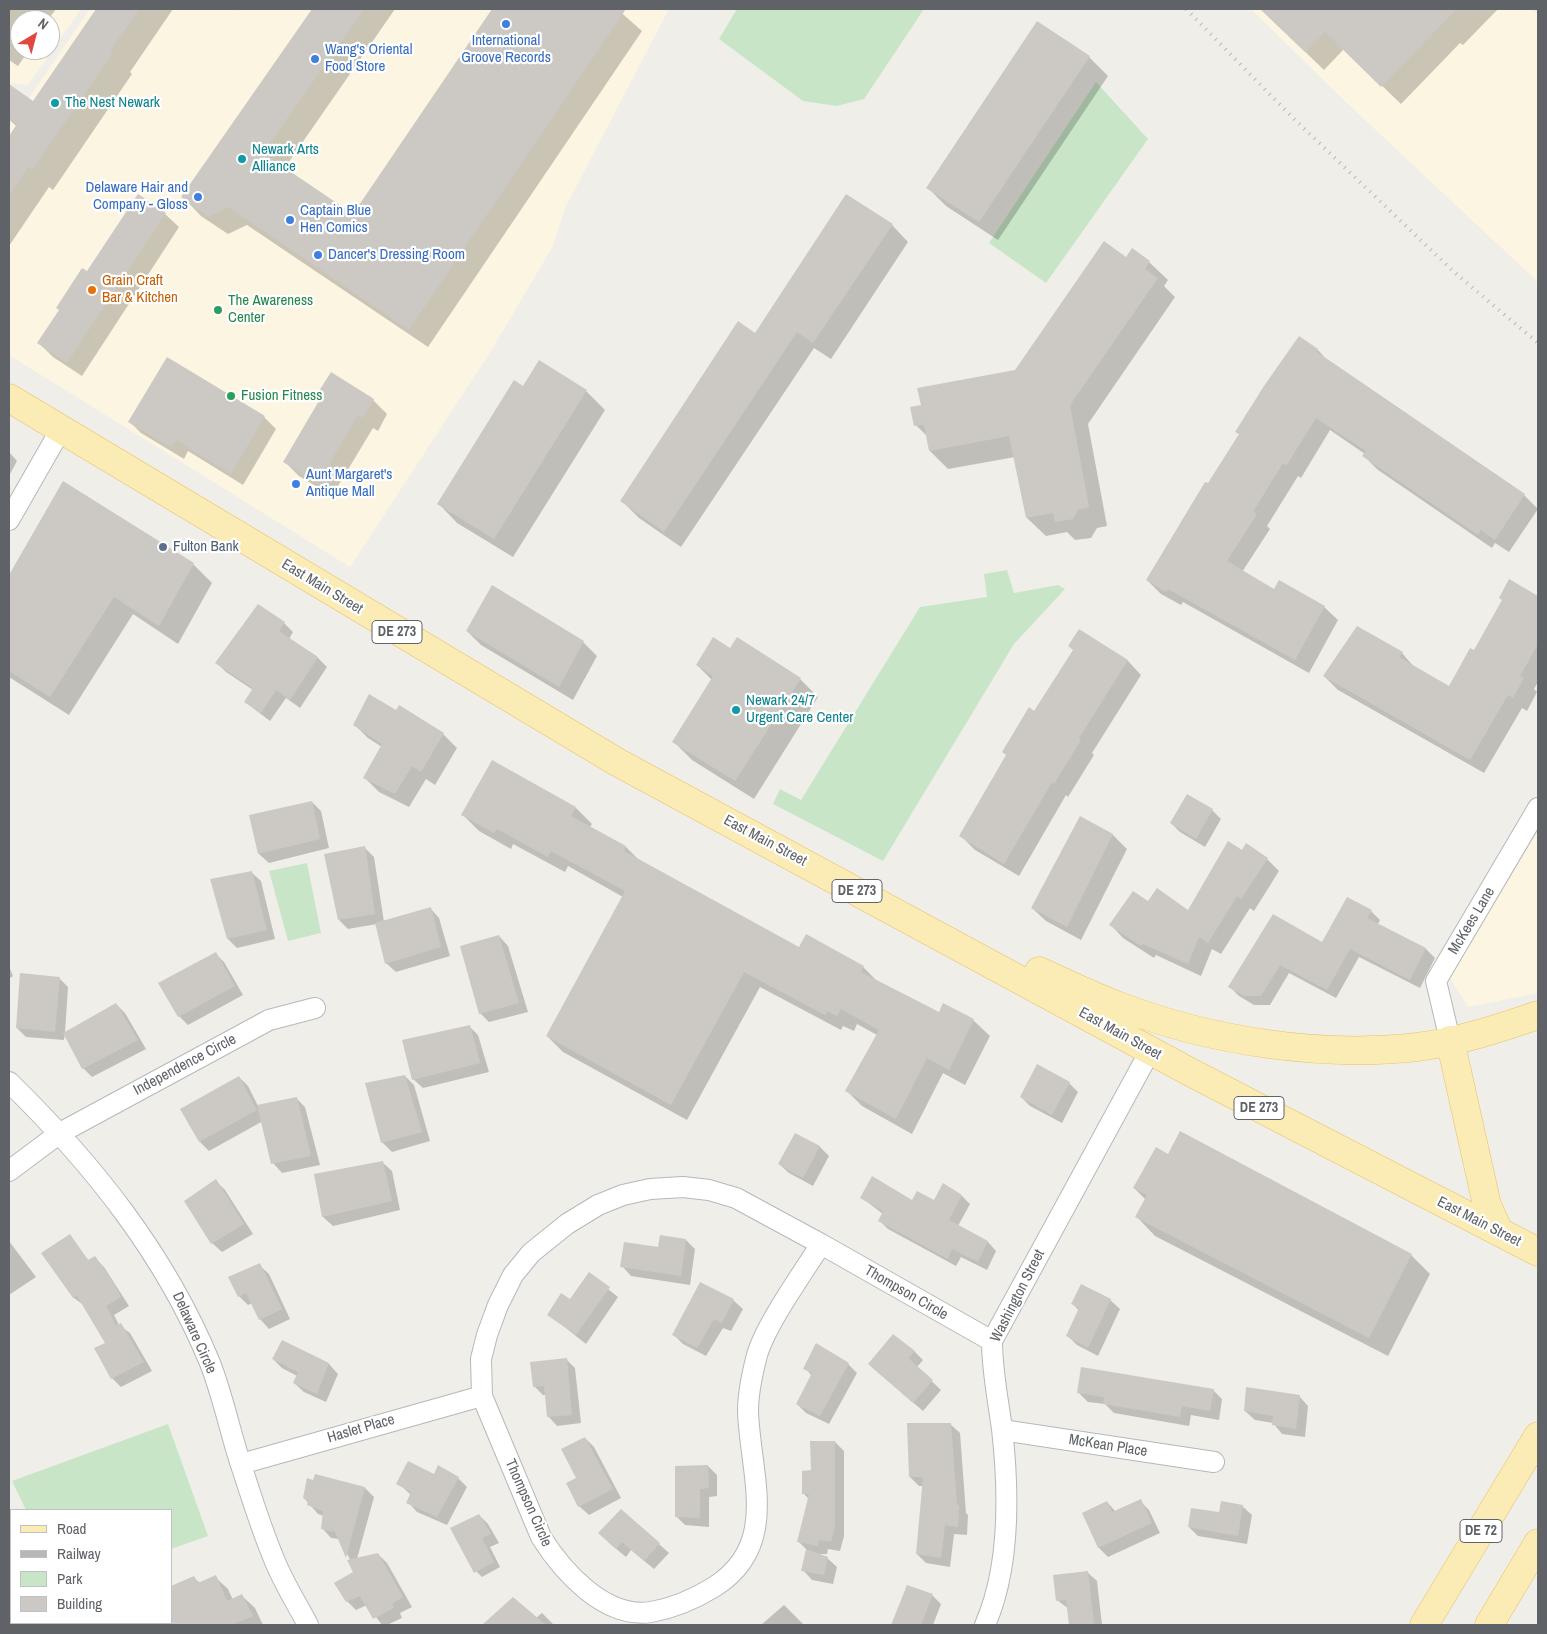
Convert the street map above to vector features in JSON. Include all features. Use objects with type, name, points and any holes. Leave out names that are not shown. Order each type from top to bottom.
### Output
[{"type":"main road","name":"East Main Street","points":[[9,398],[617,762],[1150,1051],[1538,1252]]},
{"type":"main road","points":[[983,959],[1035,970],[1119,1006],[1156,1018],[1269,1044],[1305,1048],[1361,1051],[1419,1047],[1485,1032],[1538,1015]]},
{"type":"main road","points":[[1450,1040],[1487,1205],[1499,1232]]},
{"type":"main road","name":"DE 72","points":[[1424,1625],[1538,1436]]},
{"type":"main road","points":[[1489,1625],[1538,1543]]},
{"type":"street","points":[[9,520],[61,429]]},
{"type":"street","name":"McKees Lane","points":[[1450,1040],[1436,981],[1538,808]]},
{"type":"street","name":"Independence Circle","points":[[9,1172],[60,1133],[270,1020],[315,1008]]},
{"type":"street","name":"Washington Street","points":[[985,1625],[997,1584],[1004,1548],[1006,1494],[1002,1430],[992,1363],[992,1341],[1150,1051]]},
{"type":"street","name":"Delaware Circle","points":[[9,1082],[60,1133],[134,1224],[164,1269],[189,1315],[211,1366],[240,1464],[272,1555],[308,1625]]},
{"type":"street","name":"Thompson Circle","points":[[821,1244],[768,1332],[756,1356],[748,1411],[757,1499],[755,1535],[744,1560],[723,1582],[699,1597],[672,1608],[640,1613],[614,1607],[574,1578],[551,1554],[541,1537],[482,1396],[481,1359],[498,1305],[513,1276],[531,1253],[548,1239],[598,1205],[623,1195],[650,1189],[683,1187],[709,1190],[736,1198],[821,1244],[992,1341]]},
{"type":"street","name":"Haslet Place","points":[[240,1464],[482,1396]]},
{"type":"street","name":"McKean Place","points":[[1002,1430],[1214,1462]]},
{"type":"shaded area","points":[[9,9],[81,9],[60,39],[60,10],[10,10],[10,60],[45,60],[28,85],[12,83],[9,86]]},
{"type":"shaded area","points":[[90,9],[234,9],[236,11],[238,9],[669,9],[565,208],[553,246],[491,351],[350,567],[9,355],[9,127],[55,60],[60,60],[60,53]]},
{"type":"shaded area","points":[[1251,9],[1531,9],[1538,15],[1538,282],[1348,104]]},
{"type":"shaded area","points":[[1538,831],[1538,993],[1468,1007],[1450,978]]},
{"type":"green space","points":[[737,9],[924,9],[864,99],[837,106],[803,101],[719,39]]},
{"type":"green space","points":[[1096,82],[1148,139],[1046,283],[989,243]]},
{"type":"green space","points":[[1007,570],[1014,593],[1058,585],[1065,589],[1014,644],[883,861],[773,804],[780,789],[801,800],[920,607],[987,597],[984,574]]},
{"type":"green space","points":[[307,863],[321,933],[288,941],[269,871]]},
{"type":"green space","points":[[168,1424],[208,1536],[172,1549],[172,1509],[26,1509],[12,1481]]},
{"type":"green space","points":[[9,1523],[10,1624],[66,1625],[9,1625]]},
{"type":"building","name":"The Nest Newark","points":[[96,9],[139,9],[110,51],[113,53],[32,170],[28,167],[9,196],[9,136],[17,124],[9,118],[9,84],[33,101]]},
{"type":"building","points":[[312,9],[364,9],[263,153],[353,214],[492,9],[626,9],[409,330],[228,207],[209,217],[181,197]]},
{"type":"building","points":[[1260,9],[1457,9],[1381,87],[1325,32],[1305,52]]},
{"type":"building","points":[[1037,21],[1090,56],[979,222],[926,188]]},
{"type":"building","name":"Grain Craft Bar & Kitchen","points":[[138,194],[166,213],[67,363],[37,343],[59,310],[56,308],[82,268],[87,271]]},
{"type":"building","points":[[846,194],[893,224],[813,343],[797,332],[664,532],[620,501],[738,321],[755,333]]},
{"type":"building","points":[[1104,241],[1126,257],[1132,248],[1150,261],[1145,269],[1158,278],[1070,405],[1089,507],[1078,510],[1073,519],[1055,522],[1053,513],[1026,518],[1009,436],[929,451],[924,425],[914,426],[910,407],[921,405],[917,388],[1015,370]]},
{"type":"building","points":[[1299,336],[1318,349],[1317,352],[1525,494],[1495,540],[1481,530],[1478,535],[1362,456],[1366,451],[1316,418],[1286,466],[1283,463],[1253,512],[1257,514],[1227,561],[1274,589],[1279,580],[1325,606],[1295,660],[1168,589],[1166,592],[1146,580],[1205,482],[1208,483],[1239,434],[1235,432]]},
{"type":"building","points":[[167,357],[265,416],[231,474],[176,440],[172,448],[128,422]]},
{"type":"building","points":[[539,360],[587,390],[494,539],[437,504],[514,380],[523,386]]},
{"type":"building","points":[[331,372],[374,399],[363,418],[358,415],[318,483],[283,462],[323,394],[319,391]]},
{"type":"building","points":[[63,481],[194,563],[159,626],[114,597],[50,697],[9,671],[9,575]]},
{"type":"building","points":[[1509,579],[1538,596],[1538,644],[1520,676],[1524,678],[1513,698],[1508,695],[1470,760],[1323,676],[1357,626],[1403,652],[1399,657],[1449,686],[1470,648],[1474,650],[1502,600],[1499,598]]},
{"type":"building","points":[[492,585],[584,641],[559,687],[466,631]]},
{"type":"building","points":[[258,604],[285,622],[279,631],[318,657],[290,700],[276,690],[261,713],[244,702],[253,688],[215,663]]},
{"type":"building","points":[[1079,629],[1128,660],[1079,738],[1081,740],[1054,784],[1052,782],[1004,864],[959,836],[1006,755],[1002,752],[1029,707],[1034,711],[1073,650],[1068,646]]},
{"type":"building","name":"Newark 24/7 Urgent Care Center","points":[[713,637],[730,648],[737,637],[801,678],[735,781],[672,742],[713,676],[696,665]]},
{"type":"building","points":[[369,694],[396,710],[399,705],[444,733],[421,772],[412,766],[395,794],[363,778],[382,744],[353,725]]},
{"type":"building","points":[[492,760],[576,807],[571,816],[626,846],[624,851],[799,947],[806,934],[864,966],[861,972],[939,1012],[943,1003],[974,1019],[949,1070],[927,1058],[896,1119],[845,1091],[879,1030],[841,1009],[837,1016],[827,1011],[825,1015],[744,972],[671,1105],[546,1036],[625,891],[551,851],[548,857],[497,829],[494,833],[461,815]]},
{"type":"building","points":[[1187,794],[1213,809],[1196,839],[1170,823]]},
{"type":"building","points":[[312,801],[320,839],[258,854],[249,815]]},
{"type":"building","points":[[1080,816],[1113,834],[1067,927],[1031,908]]},
{"type":"building","points":[[1228,841],[1242,850],[1246,843],[1268,858],[1241,899],[1237,896],[1208,943],[1199,937],[1188,964],[1143,944],[1141,946],[1109,925],[1133,891],[1148,901],[1157,888],[1188,910]]},
{"type":"building","points":[[365,846],[375,914],[338,920],[324,854]]},
{"type":"building","points":[[252,871],[267,930],[227,939],[210,879]]},
{"type":"building","points":[[1347,897],[1372,910],[1367,918],[1426,948],[1410,980],[1350,949],[1327,990],[1280,965],[1261,996],[1244,996],[1228,987],[1273,914],[1322,942]]},
{"type":"building","points":[[431,907],[441,947],[385,964],[375,923]]},
{"type":"building","points":[[499,935],[519,1003],[479,1014],[460,946]]},
{"type":"building","points":[[216,952],[235,986],[178,1017],[158,983]]},
{"type":"building","points":[[20,973],[60,977],[55,1032],[16,1028]]},
{"type":"building","points":[[116,1003],[138,1040],[82,1069],[63,1033]]},
{"type":"building","points":[[470,1025],[480,1063],[412,1080],[402,1040]]},
{"type":"building","points":[[1037,1064],[1070,1082],[1052,1115],[1020,1097]]},
{"type":"building","points":[[405,1075],[422,1132],[381,1143],[365,1083]]},
{"type":"building","points":[[239,1076],[257,1110],[199,1142],[180,1109]]},
{"type":"building","points":[[297,1097],[311,1156],[271,1164],[257,1105]]},
{"type":"building","points":[[1180,1131],[1412,1254],[1369,1338],[1135,1217],[1147,1195],[1133,1188],[1156,1147],[1168,1154]]},
{"type":"building","points":[[795,1133],[820,1146],[803,1178],[778,1164]]},
{"type":"building","points":[[383,1161],[392,1201],[322,1217],[314,1174]]},
{"type":"building","points":[[872,1176],[912,1200],[917,1191],[934,1200],[943,1183],[962,1195],[949,1220],[988,1241],[978,1262],[952,1249],[948,1259],[878,1221],[883,1211],[860,1198]]},
{"type":"building","points":[[216,1179],[244,1224],[211,1244],[184,1201]]},
{"type":"building","points":[[70,1234],[88,1260],[95,1256],[112,1280],[121,1297],[106,1306],[116,1325],[121,1323],[144,1362],[111,1379],[94,1348],[105,1343],[77,1296],[73,1298],[41,1253]]},
{"type":"building","points":[[660,1235],[686,1239],[681,1276],[620,1267],[624,1242],[658,1247]]},
{"type":"building","points":[[260,1263],[282,1309],[259,1320],[246,1293],[238,1297],[228,1277]]},
{"type":"building","points":[[589,1272],[610,1287],[576,1335],[547,1315],[561,1293],[570,1299]]},
{"type":"building","points":[[700,1282],[734,1299],[722,1323],[714,1319],[697,1348],[672,1335]]},
{"type":"building","points":[[1081,1284],[1111,1299],[1088,1348],[1066,1336],[1079,1308],[1071,1304]]},
{"type":"building","points":[[893,1334],[915,1351],[908,1358],[933,1380],[913,1403],[868,1364]]},
{"type":"building","points":[[282,1340],[329,1363],[317,1394],[293,1383],[298,1372],[272,1359]]},
{"type":"building","points":[[816,1343],[849,1363],[820,1416],[796,1404],[812,1373],[803,1369]]},
{"type":"building","points":[[567,1358],[572,1415],[547,1417],[544,1386],[533,1387],[530,1362]]},
{"type":"building","points":[[1081,1367],[1214,1389],[1210,1411],[1182,1406],[1180,1417],[1103,1404],[1104,1397],[1077,1393]]},
{"type":"building","points":[[1246,1387],[1300,1395],[1296,1429],[1272,1425],[1273,1416],[1244,1411]]},
{"type":"building","points":[[907,1423],[951,1423],[957,1505],[959,1505],[958,1527],[945,1525],[941,1558],[916,1554],[923,1477],[909,1477]]},
{"type":"building","points":[[585,1437],[613,1489],[578,1507],[566,1483],[576,1478],[561,1449]]},
{"type":"building","points":[[810,1441],[835,1441],[835,1526],[831,1542],[819,1540],[818,1546],[797,1542],[809,1494],[802,1494],[802,1471],[811,1470]]},
{"type":"building","points":[[408,1461],[434,1474],[438,1465],[459,1477],[437,1517],[406,1503],[411,1492],[396,1484]]},
{"type":"building","points":[[708,1465],[709,1488],[700,1489],[700,1518],[675,1517],[675,1466]]},
{"type":"building","points":[[315,1474],[365,1487],[346,1558],[335,1532],[321,1529],[323,1511],[307,1505],[308,1500],[303,1498],[307,1478],[313,1480]]},
{"type":"building","points":[[1141,1499],[1152,1523],[1098,1548],[1082,1513],[1107,1501],[1112,1512]]},
{"type":"building","points":[[1221,1501],[1243,1505],[1238,1536],[1188,1527],[1191,1508],[1219,1512]]},
{"type":"building","points":[[621,1509],[660,1543],[644,1561],[622,1542],[616,1549],[598,1533]]},
{"type":"building","points":[[479,1514],[491,1534],[482,1538],[494,1562],[474,1573],[450,1528]]},
{"type":"building","points":[[806,1549],[828,1557],[824,1575],[801,1571]]},
{"type":"building","points":[[378,1553],[403,1597],[392,1604],[394,1608],[373,1619],[360,1596],[346,1602],[334,1583],[353,1572],[347,1560]]},
{"type":"building","points":[[1088,1571],[1094,1625],[1069,1625],[1066,1600],[1056,1601],[1053,1575]]},
{"type":"building","points":[[216,1575],[227,1601],[242,1594],[253,1616],[231,1625],[171,1625],[172,1586],[194,1576],[198,1583]]},
{"type":"building","points":[[907,1585],[933,1594],[921,1625],[891,1625]]},
{"type":"building","points":[[513,1597],[546,1625],[482,1625]]},
{"type":"railway","points":[[1186,9],[1292,117],[1454,272],[1538,343]]},
{"type":"place","name":"International Groove Records","points":[[506,24]]},
{"type":"place","name":"Wang's Oriental Food Store","points":[[315,59]]},
{"type":"place","name":"The Nest Newark","points":[[55,103]]},
{"type":"place","name":"Newark Arts Alliance","points":[[242,159]]},
{"type":"place","name":"Delaware Hair and Company - Gloss","points":[[198,197]]},
{"type":"place","name":"Captain Blue Hen Comics","points":[[290,220]]},
{"type":"place","name":"Dancer's Dressing Room","points":[[318,255]]},
{"type":"place","name":"Grain Craft Bar & Kitchen","points":[[92,290]]},
{"type":"place","name":"The Awareness Center","points":[[218,310]]},
{"type":"place","name":"Fusion Fitness","points":[[231,396]]},
{"type":"place","name":"Aunt Margaret's Antique Mall","points":[[296,484]]},
{"type":"place","name":"Fulton Bank","points":[[163,547]]},
{"type":"place","name":"Newark 24/7 Urgent Care Center","points":[[736,710]]}]
